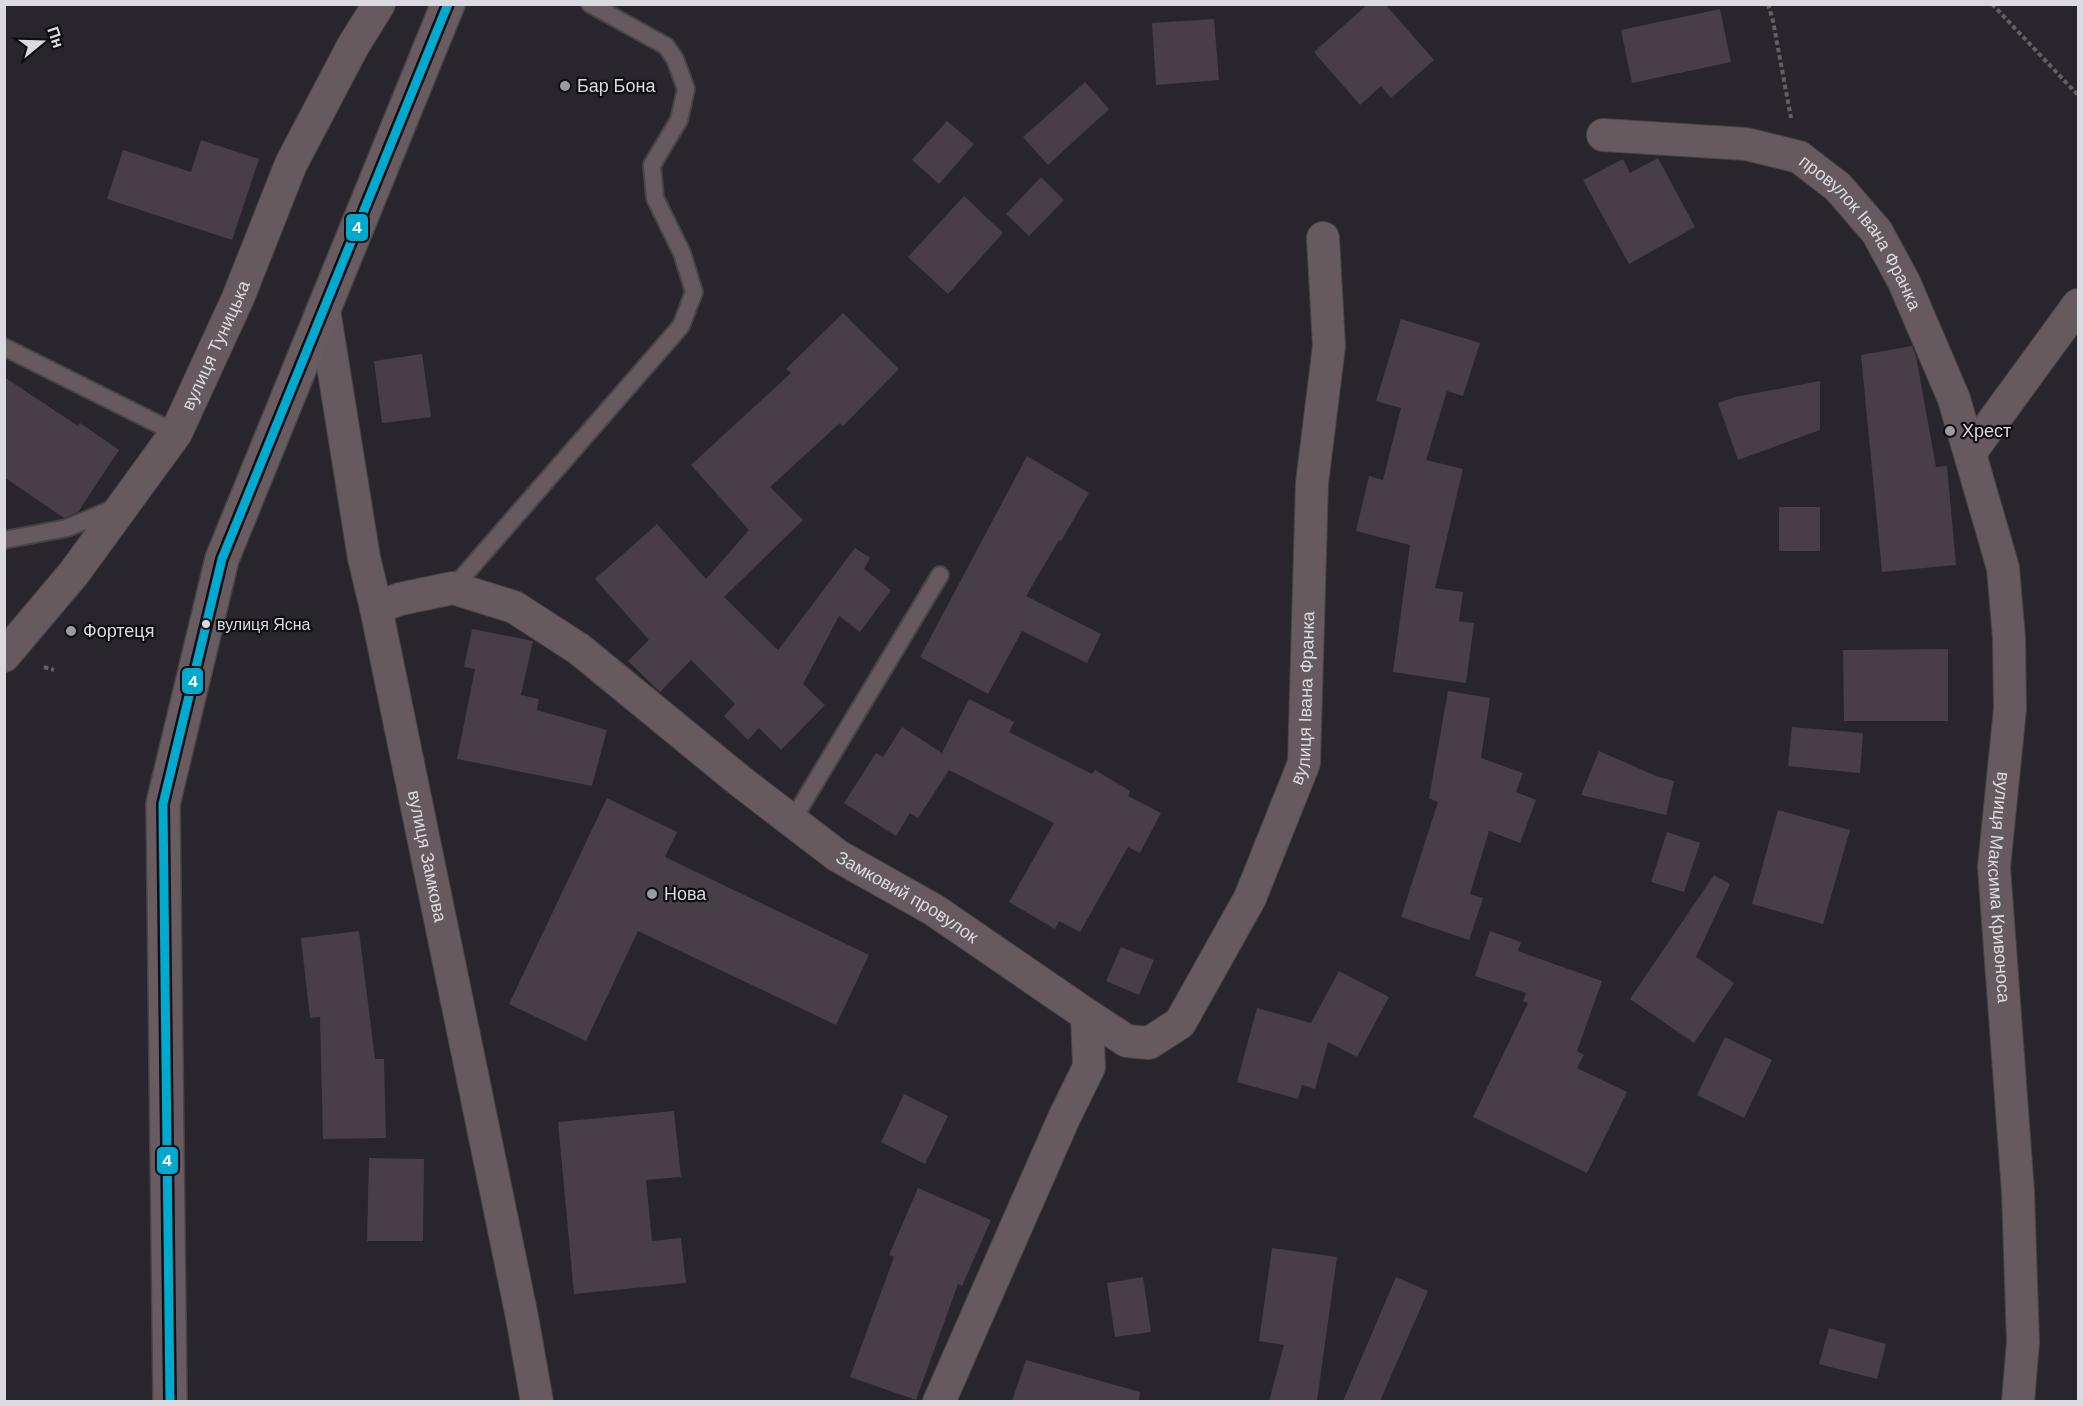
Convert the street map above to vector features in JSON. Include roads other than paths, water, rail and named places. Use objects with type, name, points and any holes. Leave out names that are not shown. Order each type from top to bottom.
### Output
[{"type":"main road","points":[[170,1401],[163,804],[222,559],[448,4]]},
{"type":"street","name":"вулиця Туницька","points":[[4,656],[75,573],[176,433],[238,298],[291,164],[353,46],[379,4]]},
{"type":"street","name":"провулок Івана Франка","points":[[1603,135],[1746,144],[1799,157],[1838,187],[1877,232],[1904,282],[1954,399],[1970,453]]},
{"type":"street","name":"вулиця Івана Франка","points":[[1087,1015],[1126,1041],[1149,1043],[1180,1023],[1250,898],[1304,763],[1312,483],[1329,346],[1323,238]]},
{"type":"street","points":[[1970,453],[2079,305]]},
{"type":"street","name":"вулиця Замкова","points":[[324,310],[364,558],[537,1401]]},
{"type":"street","name":"вулиця Максима Кривоноса","points":[[1970,453],[2003,568],[2009,638],[2010,709],[1994,867],[2018,1192],[2023,1342],[2018,1401]]},
{"type":"street","name":"Замковий провулок","points":[[376,608],[400,599],[453,588],[514,607],[579,649],[740,781],[838,856],[934,910],[1087,1015]]},
{"type":"street","points":[[939,1401],[1064,1118],[1089,1068],[1087,1015]]},
{"type":"lane","points":[[453,588],[681,326],[694,292],[682,253],[655,198],[652,165],[679,120],[686,89],[675,59],[666,46],[590,4]]},
{"type":"lane","points":[[4,347],[176,433]]},
{"type":"lane","points":[[4,540],[67,528],[124,504]]},
{"type":"lane","points":[[792,821],[940,575]]},
{"type":"place","name":"Бар Бона","points":[[565,86]]},
{"type":"place","name":"Хрест","points":[[1950,431]]},
{"type":"place","name":"вулиця Ясна","points":[[206,624]]},
{"type":"place","name":"Фортеця","points":[[71,631]]},
{"type":"place","name":"Нова","points":[[652,894]]}]
